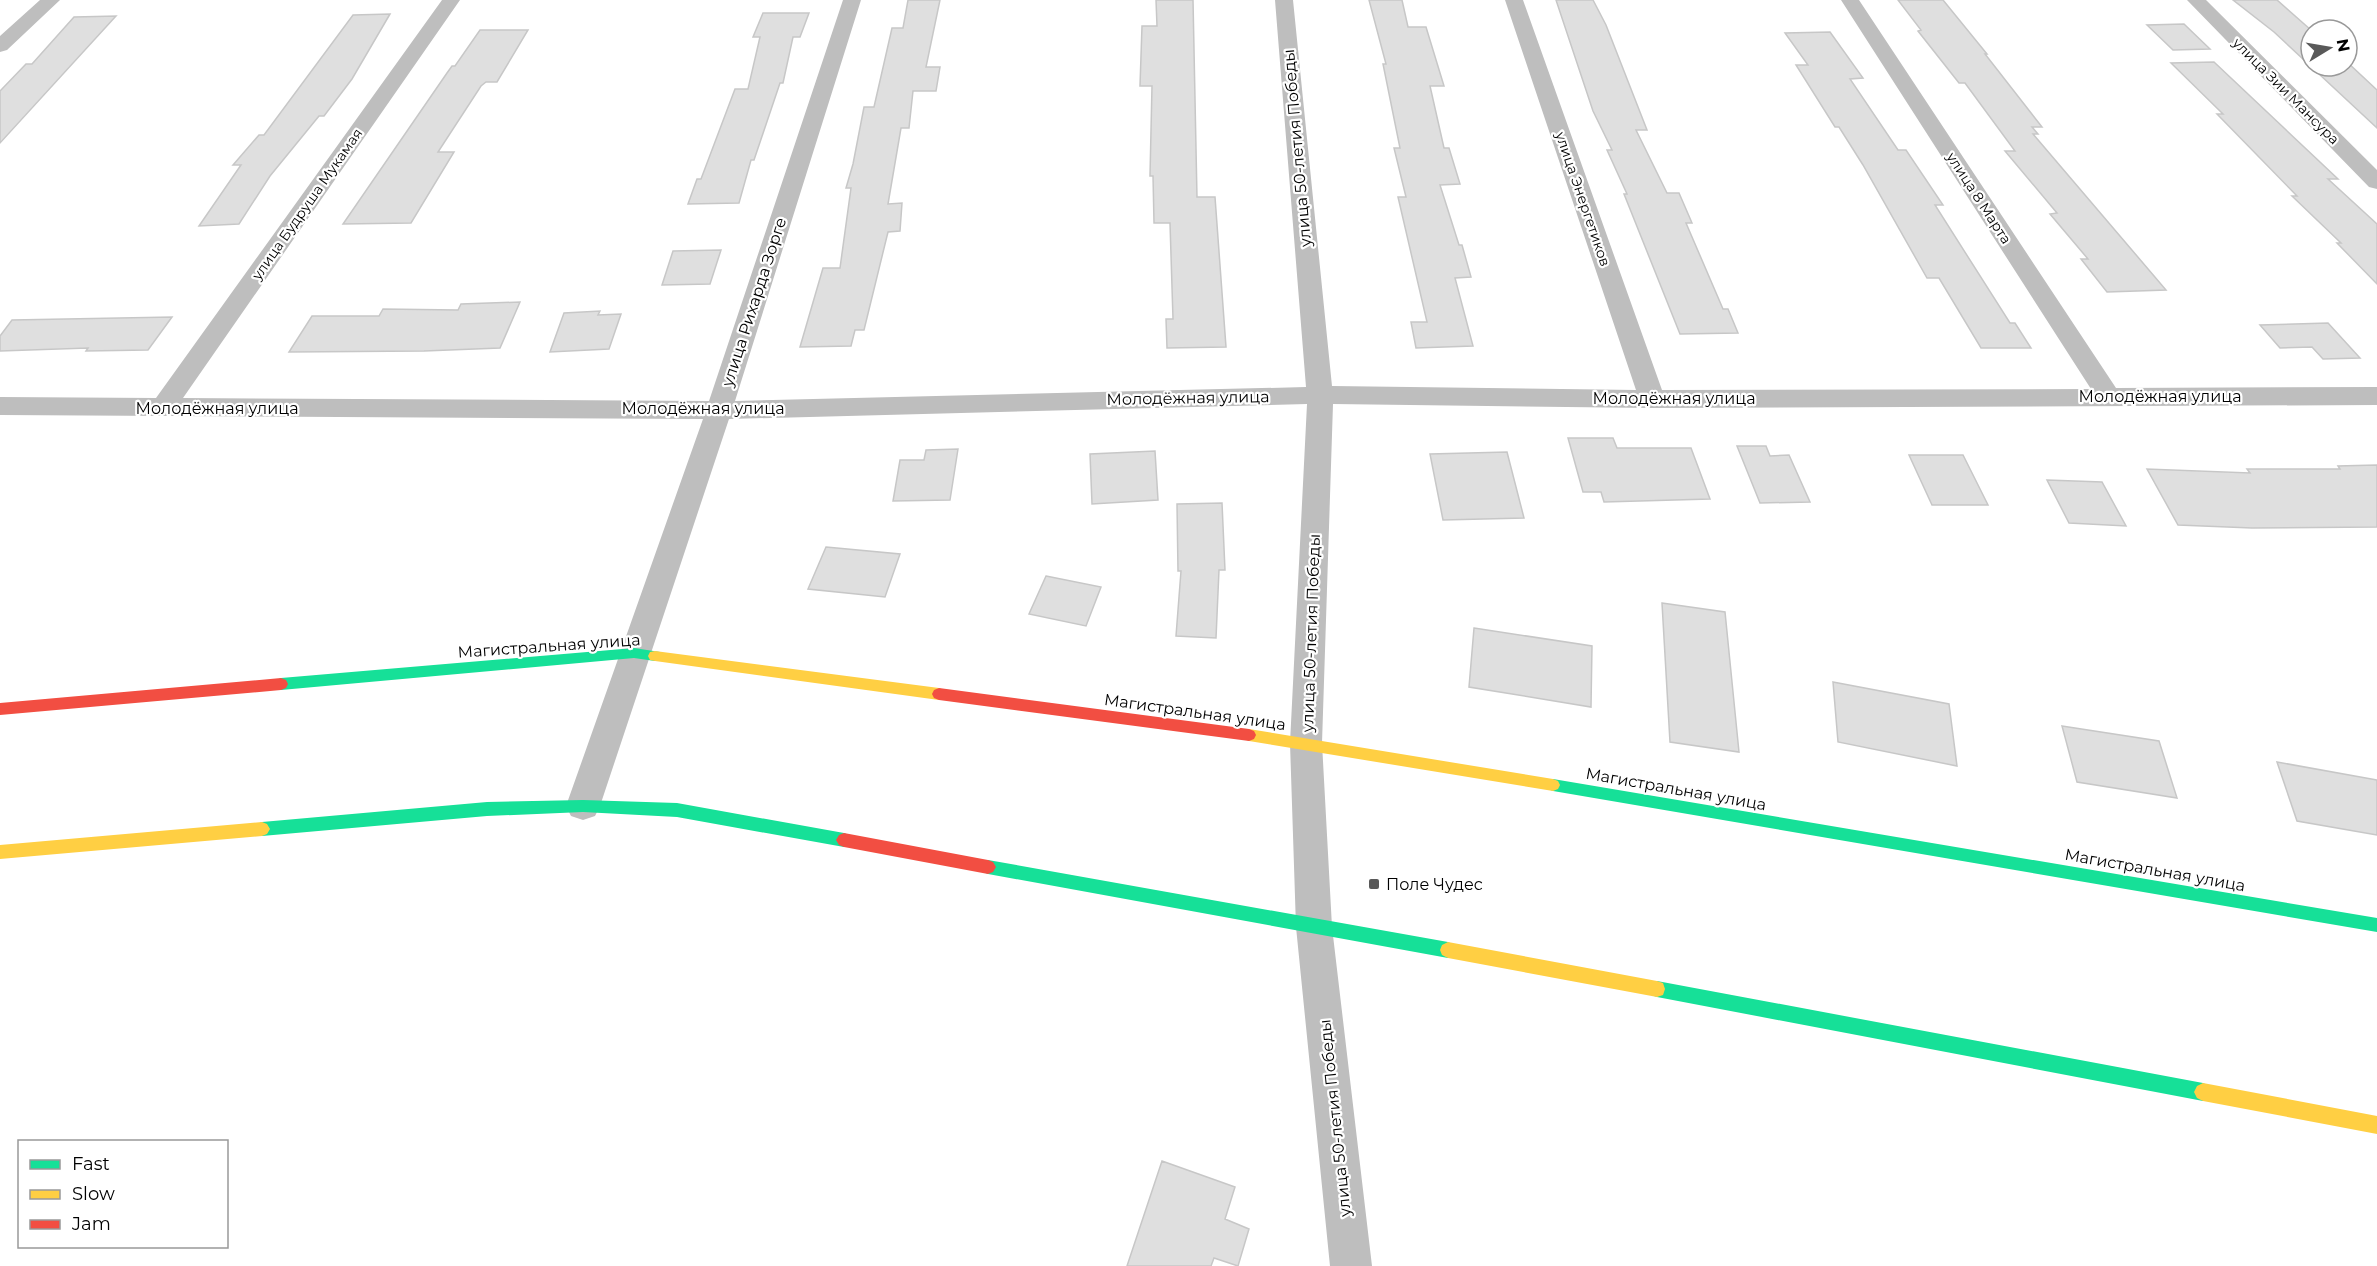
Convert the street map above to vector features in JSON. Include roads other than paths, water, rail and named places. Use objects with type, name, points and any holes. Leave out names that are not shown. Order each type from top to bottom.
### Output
[{"type":"street","points":[[0,46],[51,0]]},
{"type":"street","name":"улица Будруша Мукамая","points":[[163,408],[451,0]]},
{"type":"street","name":"улица Рихарда Зорге","points":[[583,807],[719,410],[852,0]]},
{"type":"street","name":"улица 50-летия Победы","points":[[1284,0],[1320,394],[1306,743],[1314,927],[1351,1266]]},
{"type":"street","name":"улица Энергетиков","points":[[1514,0],[1652,399]]},
{"type":"street","name":"улица 8 Марта","points":[[1850,0],[2109,397]]},
{"type":"street","name":"улица Зии Мансура","points":[[2196,0],[2377,182]]},
{"type":"street","name":"Молодёжная улица","points":[[0,406],[719,410],[1320,394],[1652,399],[2377,396]]},
{"type":"street","name":"Магистральная улица","points":[[0,709],[634,653],[1306,743],[2377,925]]},
{"type":"street","points":[[0,852],[487,809],[583,807],[677,810],[2377,1125]]},
{"type":"place","name":"Поле Чудес","points":[[1374,884]]}]
